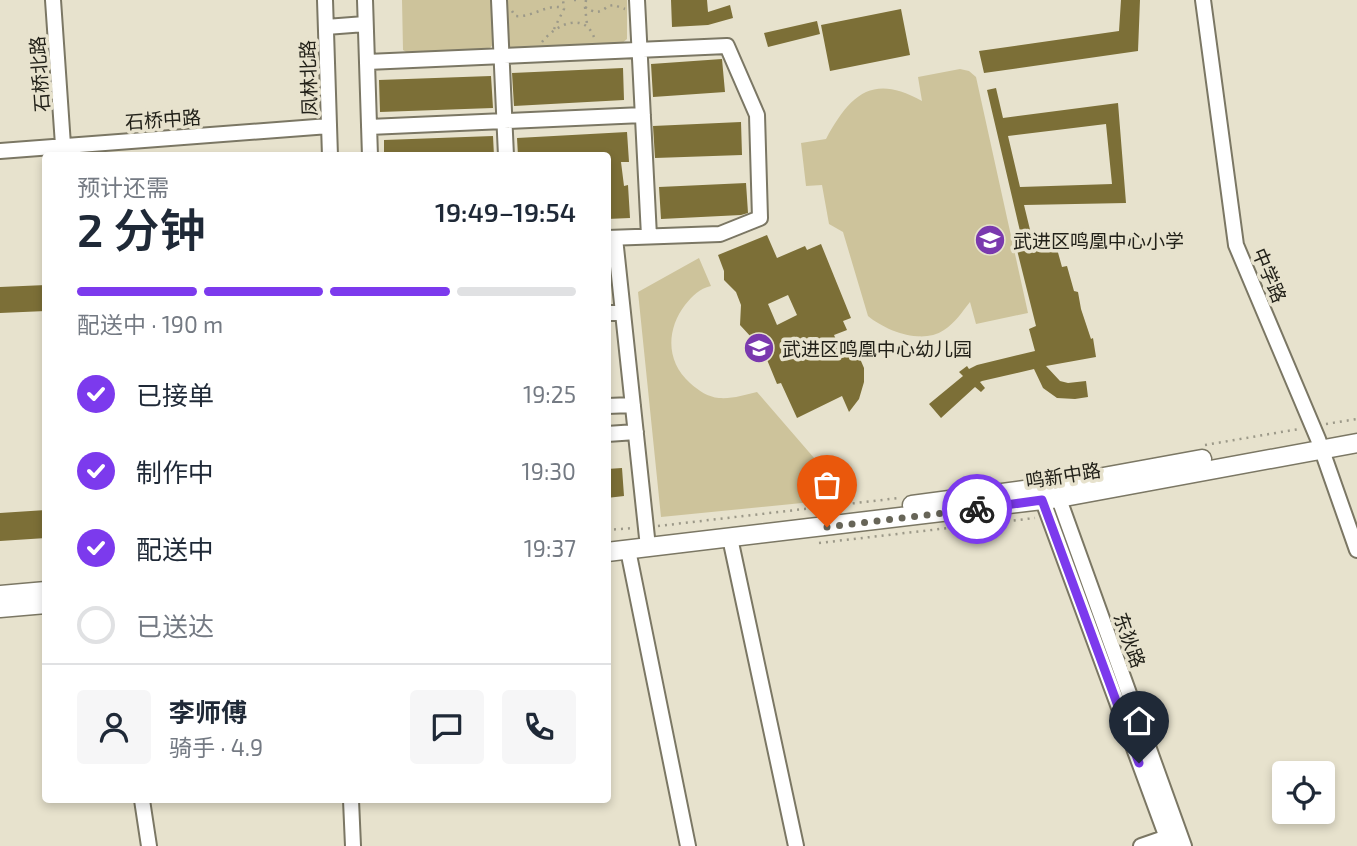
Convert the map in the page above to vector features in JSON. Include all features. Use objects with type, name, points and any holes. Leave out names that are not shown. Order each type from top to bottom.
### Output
[{"type":"main road","name":"鸣新中路","points":[[611,540],[648,542],[730,538],[1048,493],[1320,444],[1357,432]]},
{"type":"main road","name":"鸣新中路","points":[[1320,444],[1357,443]]},
{"type":"main road","name":"鸣新中路","points":[[611,552],[628,550],[648,542],[820,517],[1048,493]]},
{"type":"main road","points":[[0,595],[42,591]]},
{"type":"main road","points":[[0,608],[42,604]]},
{"type":"street","name":"石桥北路","points":[[52,0],[63,145]]},
{"type":"street","name":"凤林北路","points":[[325,0],[330,152]]},
{"type":"street","points":[[365,0],[370,152]]},
{"type":"street","name":"中学路","points":[[1203,0],[1236,245],[1320,444],[1357,550]]},
{"type":"street","points":[[499,3],[506,152]]},
{"type":"street","points":[[638,5],[649,236]]},
{"type":"street","points":[[326,27],[365,24]]},
{"type":"street","points":[[367,62],[727,46],[757,115],[760,218],[720,234],[611,238],[624,313],[648,542]]},
{"type":"street","points":[[369,127],[643,115]]},
{"type":"street","name":"石桥中路","points":[[0,151],[329,126]]},
{"type":"street","points":[[611,313],[624,313]]},
{"type":"street","points":[[611,406],[633,405]]},
{"type":"street","points":[[611,434],[636,432]]},
{"type":"street","name":"东狄路","points":[[1048,493],[1169,841]]},
{"type":"street","name":"东狄路","points":[[1048,493],[1184,846]]},
{"type":"street","points":[[730,538],[796,846]]},
{"type":"street","points":[[628,550],[688,846]]},
{"type":"street","points":[[142,803],[149,846]]},
{"type":"street","points":[[351,803],[353,846]]},
{"type":"street","points":[[1141,846],[1169,841]]},
{"type":"path","points":[[536,54],[554,30],[564,8],[563,0]]},
{"type":"path","points":[[586,0],[587,26]]},
{"type":"path","points":[[499,3],[512,10],[515,16],[521,17],[553,5],[564,8]]},
{"type":"path","points":[[585,7],[597,13],[608,6],[614,5],[627,10],[638,5]]},
{"type":"path","points":[[554,30],[575,21],[583,22],[593,34],[597,52]]},
{"type":"shaded area","points":[[402,0],[492,0],[493,44],[488,51],[408,53],[403,50]]},
{"type":"shaded area","points":[[506,0],[627,0],[627,39],[621,44],[513,50],[509,47]]},
{"type":"shaded area","points":[[960,69],[969,71],[976,77],[1028,313],[976,324],[970,302],[944,330],[925,336],[904,334],[884,327],[868,316],[843,232],[829,224],[822,185],[806,186],[801,143],[826,139],[844,111],[864,93],[889,89],[922,101],[918,77]]},
{"type":"shaded area","points":[[699,258],[711,286],[694,295],[674,325],[671,346],[676,365],[690,383],[711,396],[729,398],[757,392],[821,466],[824,473],[808,476],[812,502],[661,517],[638,292]]},
{"type":"building","points":[[671,0],[707,0],[708,12],[730,5],[733,18],[708,25],[672,27]]},
{"type":"building","points":[[1121,0],[1140,0],[1138,51],[984,73],[979,51],[1119,31]]},
{"type":"building","points":[[901,9],[910,55],[830,71],[821,25]]},
{"type":"building","points":[[817,21],[820,34],[768,47],[764,33]]},
{"type":"building","points":[[722,59],[725,92],[653,97],[651,64]]},
{"type":"building","points":[[623,68],[624,100],[514,106],[512,73]]},
{"type":"building","points":[[491,76],[493,108],[380,112],[379,80]]},
{"type":"building","points":[[996,88],[1003,118],[1118,103],[1126,203],[1024,205],[1033,242],[1054,238],[1062,267],[1067,266],[1074,291],[1078,292],[1081,309],[1091,339],[1093,338],[1096,357],[1046,366],[1060,381],[1086,381],[1088,397],[1057,398],[1043,388],[1034,369],[980,382],[985,388],[981,392],[975,387],[941,418],[929,404],[963,376],[959,372],[967,366],[969,369],[1035,351],[1029,329],[1036,326],[1016,246],[1023,244],[987,90]],"holes":[[[1106,124],[1112,184],[1020,187],[1008,136]]]},
{"type":"building","points":[[741,122],[742,155],[655,158],[653,126]]},
{"type":"building","points":[[627,132],[629,162],[621,162],[624,186],[628,185],[630,218],[611,219],[611,152],[518,152],[517,138]]},
{"type":"building","points":[[493,136],[494,152],[384,152],[384,140]]},
{"type":"building","points":[[746,183],[748,213],[661,219],[659,187]]},
{"type":"building","points":[[767,235],[777,258],[805,246],[807,250],[821,244],[851,318],[843,321],[847,330],[834,335],[842,353],[855,347],[864,368],[864,382],[859,399],[849,412],[842,396],[797,418],[781,383],[777,384],[763,350],[740,325],[741,305],[736,292],[724,280],[724,271],[718,255]],"holes":[[[788,295],[797,315],[777,325],[768,304]]]},
{"type":"building","points":[[42,285],[42,311],[0,313],[0,287]]},
{"type":"building","points":[[622,468],[624,496],[611,498],[611,469]]},
{"type":"building","points":[[42,510],[42,538],[0,541],[0,513]]},
{"type":"way so far","points":[[827,527],[977,509]]},
{"type":"place","name":"武进区鸣凰中心小学","points":[[990,240]]},
{"type":"place","name":"武进区鸣凰中心幼儿园","points":[[759,348]]},
{"type":"route","points":[[977,509],[1042,500],[1139,763]]}]
